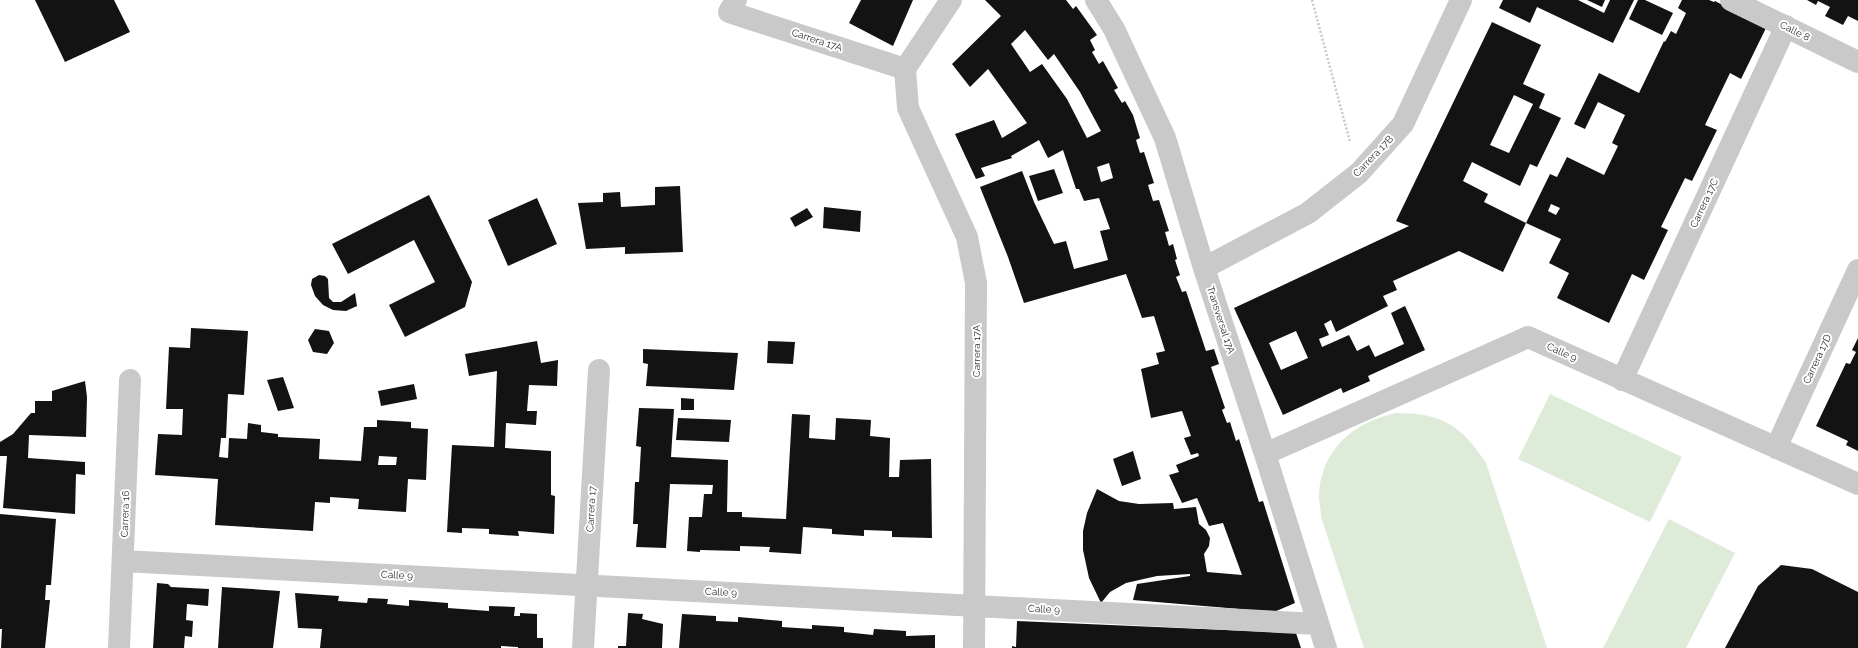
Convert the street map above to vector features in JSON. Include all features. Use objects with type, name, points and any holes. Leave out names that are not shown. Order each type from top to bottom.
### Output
[{"type":"street","points":[[904,69],[951,0]]},
{"type":"street","name":"Transversal 17A","points":[[1096,0],[1114,29],[1166,138],[1204,268],[1265,454],[1326,648]]},
{"type":"street","name":"Carrera 17B","points":[[1204,268],[1308,214],[1359,172],[1403,124],[1462,0]]},
{"type":"street","name":"Calle 8","points":[[1732,0],[1858,62]]},
{"type":"street","name":"Carrera 17A","points":[[732,6],[904,69],[908,108],[967,237],[976,283],[974,648]]},
{"type":"street","name":"Carrera 17C","points":[[1622,380],[1786,26]]},
{"type":"street","name":"Carrera 17D","points":[[1776,448],[1858,270]]},
{"type":"street","name":"Calle 9","points":[[1265,454],[1528,337],[1858,484]]},
{"type":"street","name":"Carrera 17","points":[[583,648],[599,370]]},
{"type":"street","name":"Carrera 16","points":[[119,648],[130,380]]},
{"type":"street","name":"Calle 9","points":[[123,561],[1318,624]]},
{"type":"path","points":[[1312,0],[1359,172]]},
{"type":"green space","points":[[1550,394],[1682,457],[1650,522],[1518,459]]},
{"type":"green space","points":[[1396,413],[1426,415],[1449,424],[1459,430],[1468,439],[1486,463],[1547,648],[1364,648],[1321,517],[1319,495],[1321,479],[1326,464],[1333,451],[1342,440],[1367,423]]},
{"type":"green space","points":[[1669,519],[1735,553],[1686,648],[1603,648]]},
{"type":"building","points":[[35,0],[114,0],[130,32],[65,62]]},
{"type":"building","points":[[861,0],[913,0],[893,46],[849,23]]},
{"type":"building","points":[[985,0],[1066,0],[1073,9],[1076,6],[1097,35],[1090,40],[1095,50],[1092,52],[1099,64],[1103,61],[1118,88],[1114,90],[1122,103],[1125,101],[1133,115],[1140,138],[1136,140],[1140,153],[1144,152],[1154,183],[1148,185],[1153,201],[1159,200],[1169,231],[1165,232],[1169,246],[1173,244],[1177,259],[1175,260],[1180,275],[1176,277],[1182,292],[1186,291],[1206,351],[1214,349],[1219,364],[1211,367],[1225,408],[1222,410],[1227,423],[1230,422],[1236,441],[1239,439],[1259,502],[1263,501],[1295,603],[1274,612],[1133,600],[1137,584],[1190,576],[1190,574],[1157,576],[1126,583],[1110,592],[1101,603],[1089,578],[1083,550],[1083,531],[1087,513],[1097,489],[1119,501],[1139,504],[1173,503],[1174,509],[1196,507],[1199,524],[1206,530],[1210,538],[1209,546],[1204,554],[1207,572],[1242,575],[1223,523],[1209,526],[1197,498],[1182,503],[1169,475],[1179,472],[1176,465],[1199,456],[1198,453],[1191,455],[1184,438],[1191,436],[1182,411],[1151,418],[1141,369],[1159,364],[1156,353],[1165,351],[1154,316],[1142,318],[1126,274],[1024,303],[1008,257],[980,187],[1022,171],[1034,202],[1054,244],[1066,241],[1074,269],[1108,260],[1100,231],[1110,229],[1099,198],[1084,201],[1079,189],[1076,189],[1063,150],[1048,158],[1039,140],[1011,156],[1012,158],[981,168],[985,176],[976,179],[955,134],[994,120],[1002,138],[1027,123],[988,69],[970,87],[952,64],[1001,16]],"holes":[[[1025,30],[1048,60],[1054,54],[1080,92],[1101,131],[1087,138],[1067,99],[1042,64],[1030,72],[1011,44]],[[1109,163],[1113,178],[1101,182],[1097,167]]]},
{"type":"building","points":[[1503,0],[1578,0],[1604,13],[1610,0],[1634,0],[1613,43],[1537,7],[1530,23],[1499,8]]},
{"type":"building","points":[[1587,0],[1605,0],[1602,7]]},
{"type":"building","points":[[1638,0],[1645,0],[1673,13],[1662,35],[1629,19]]},
{"type":"building","points":[[1682,0],[1715,1],[1766,28],[1741,79],[1730,73],[1705,125],[1717,130],[1692,181],[1685,178],[1661,227],[1668,230],[1644,280],[1632,274],[1609,323],[1557,298],[1569,273],[1549,263],[1561,239],[1526,223],[1550,174],[1557,177],[1567,157],[1604,175],[1618,146],[1612,143],[1625,115],[1598,102],[1585,129],[1574,124],[1599,73],[1639,93],[1664,41],[1665,42],[1671,31],[1676,34],[1686,13],[1678,8]],"holes":[[[1551,204],[1560,208],[1556,215],[1548,211]]]},
{"type":"building","points":[[1807,0],[1858,0],[1858,21],[1848,16],[1843,25],[1825,16],[1830,7],[1818,1],[1816,5]]},
{"type":"building","points":[[1492,22],[1541,45],[1523,84],[1545,94],[1539,108],[1561,118],[1537,167],[1530,164],[1520,186],[1472,162],[1463,181],[1488,194],[1484,202],[1526,223],[1503,272],[1459,251],[1393,281],[1397,290],[1383,296],[1388,306],[1336,332],[1331,320],[1324,324],[1329,335],[1319,339],[1322,347],[1349,335],[1357,351],[1369,345],[1375,357],[1404,344],[1391,313],[1405,306],[1425,350],[1368,376],[1370,381],[1343,393],[1341,388],[1283,415],[1234,308],[1409,226],[1396,221]],"holes":[[[1514,95],[1533,104],[1509,153],[1490,145]],[[1296,331],[1308,358],[1281,370],[1269,343]]]},
{"type":"building","points":[[1054,169],[1063,193],[1038,201],[1029,176]]},
{"type":"building","points":[[680,186],[683,252],[625,254],[625,247],[586,249],[578,203],[603,202],[603,193],[620,192],[621,207],[655,205],[655,187]]},
{"type":"building","points":[[429,195],[472,282],[465,307],[405,337],[389,305],[435,282],[414,240],[348,274],[332,244]]},
{"type":"building","points":[[537,198],[557,244],[508,266],[488,220]]},
{"type":"building","points":[[824,207],[861,211],[860,232],[823,228]]},
{"type":"building","points":[[807,208],[813,217],[795,227],[790,218]]},
{"type":"building","points":[[319,275],[325,276],[328,279],[329,298],[333,302],[341,302],[355,293],[357,306],[346,311],[333,310],[323,305],[315,296],[311,285],[312,279]]},
{"type":"building","points":[[191,328],[248,331],[244,395],[228,394],[226,438],[221,438],[219,457],[228,458],[229,438],[247,439],[248,423],[261,425],[261,432],[278,434],[278,437],[320,439],[319,459],[361,461],[364,427],[377,427],[377,420],[411,422],[411,428],[428,429],[426,480],[408,479],[406,512],[358,509],[359,499],[330,497],[330,503],[315,502],[313,531],[215,525],[218,479],[155,475],[158,434],[182,435],[183,409],[166,409],[169,347],[190,348]],"holes":[[[379,456],[397,457],[396,465],[378,465]]]},
{"type":"building","points":[[315,329],[329,331],[334,343],[327,354],[313,352],[308,340]]},
{"type":"building","points":[[1858,338],[1858,451],[1846,445],[1848,441],[1816,426],[1846,363],[1850,364],[1856,352],[1852,350]]},
{"type":"building","points":[[537,341],[541,363],[558,360],[557,386],[529,385],[527,411],[537,411],[536,425],[506,423],[505,448],[551,451],[551,495],[555,496],[554,534],[518,531],[519,536],[489,534],[489,529],[462,528],[462,533],[447,532],[452,445],[494,447],[497,371],[469,376],[465,354]]},
{"type":"building","points":[[768,341],[795,342],[793,364],[767,363]]},
{"type":"building","points":[[643,349],[738,353],[734,390],[646,386],[648,364],[643,363]]},
{"type":"building","points":[[283,377],[294,408],[278,411],[267,380]]},
{"type":"building","points":[[85,381],[87,397],[86,437],[29,435],[28,458],[85,462],[85,475],[76,474],[75,514],[3,508],[7,456],[0,456],[0,442],[13,434],[31,413],[35,413],[35,401],[52,401],[52,391]]},
{"type":"building","points":[[414,384],[417,399],[381,406],[378,391]]},
{"type":"building","points":[[681,398],[694,399],[694,410],[681,410]]},
{"type":"building","points":[[639,408],[674,409],[671,457],[728,460],[727,512],[742,512],[742,517],[786,519],[792,414],[810,415],[809,438],[835,440],[836,418],[871,420],[870,436],[890,438],[889,477],[899,477],[900,460],[931,459],[932,538],[892,537],[892,531],[864,530],[864,536],[832,534],[832,529],[803,527],[801,554],[769,552],[770,547],[740,546],[740,551],[687,551],[689,517],[702,517],[704,494],[712,494],[713,485],[670,484],[666,548],[636,547],[638,524],[633,524],[635,482],[639,482],[641,447],[636,446]]},
{"type":"building","points":[[678,418],[731,420],[729,442],[676,440]]},
{"type":"building","points":[[1133,451],[1141,479],[1122,486],[1113,459]]},
{"type":"building","points":[[0,514],[56,519],[51,585],[46,585],[45,600],[50,600],[45,648],[1,648]]},
{"type":"building","points":[[1781,565],[1812,569],[1858,592],[1858,648],[1725,648],[1758,586]]},
{"type":"building","points":[[157,583],[168,584],[171,587],[209,589],[208,606],[187,604],[186,620],[193,621],[192,637],[185,636],[184,648],[153,648]]},
{"type":"building","points":[[222,587],[280,591],[273,648],[218,648]]},
{"type":"building","points":[[295,593],[339,596],[338,601],[367,603],[368,598],[388,599],[387,604],[409,606],[409,600],[448,603],[448,608],[489,611],[489,606],[515,607],[514,616],[520,616],[520,613],[537,614],[537,638],[543,638],[543,648],[501,646],[501,648],[320,648],[322,629],[298,628]]},
{"type":"building","points":[[628,613],[643,614],[642,619],[663,624],[662,648],[618,648],[618,646],[626,646]]},
{"type":"building","points":[[682,614],[716,616],[716,621],[738,622],[738,617],[782,621],[782,627],[812,629],[812,625],[844,627],[844,632],[873,635],[874,629],[906,631],[906,636],[935,635],[935,648],[679,648]]},
{"type":"building","points":[[1017,621],[1296,633],[1301,648],[1012,648],[1012,646],[1016,647]]}]
